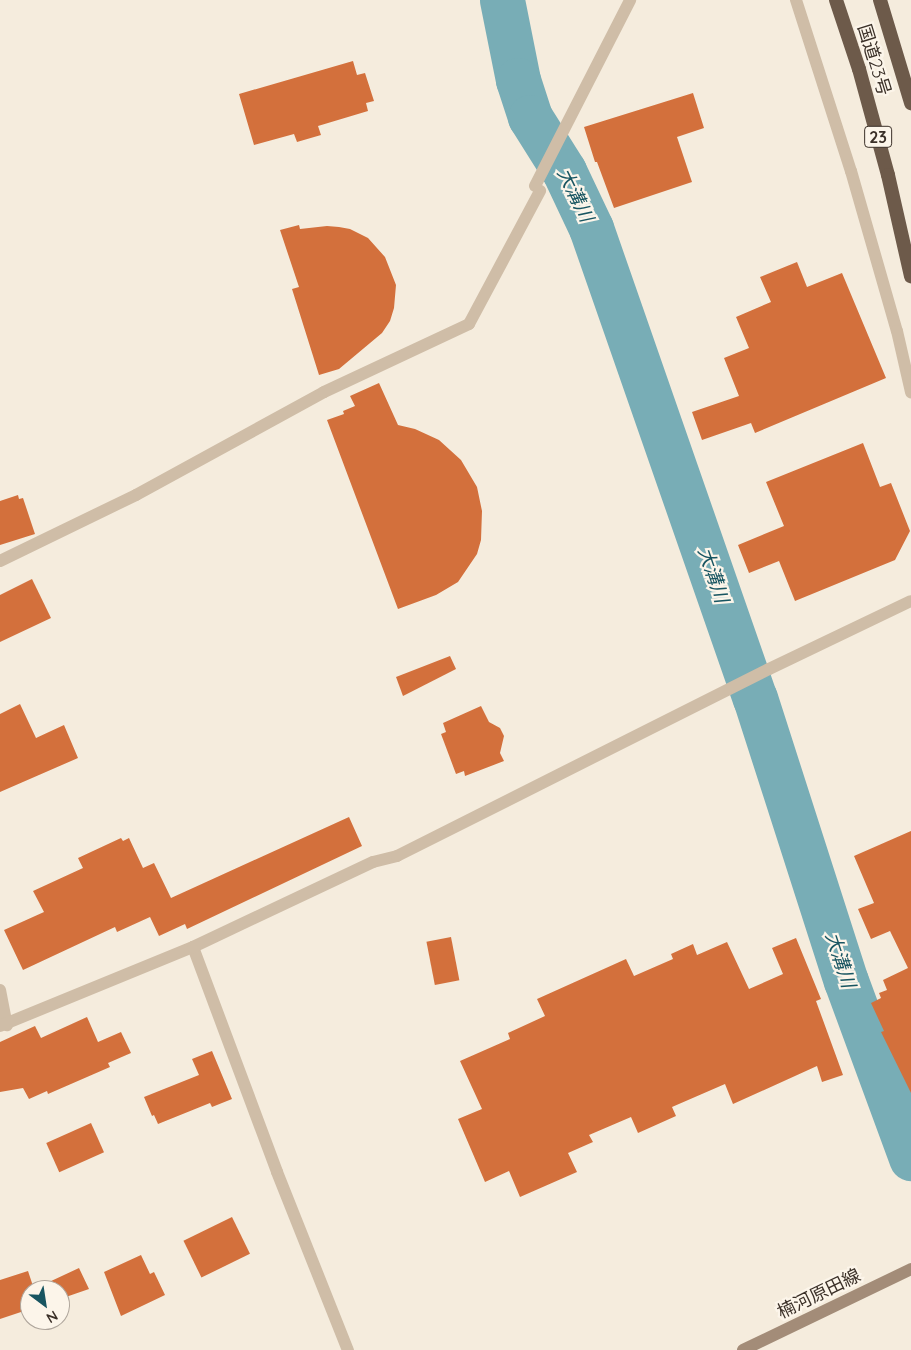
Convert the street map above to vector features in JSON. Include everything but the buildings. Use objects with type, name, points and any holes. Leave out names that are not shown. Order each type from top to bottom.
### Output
[{"type":"highway","name":"国道23号","points":[[836,0],[859,69],[888,176],[911,276]]},
{"type":"highway","name":"国道23号","points":[[880,0],[911,103]]},
{"type":"main road","name":"楠河原田線","points":[[743,1350],[911,1269]]},
{"type":"street","points":[[0,561],[136,495],[324,392],[469,324],[630,0]]},
{"type":"street","points":[[796,0],[852,171],[897,330],[911,392]]},
{"type":"street","points":[[0,990],[4,1025],[193,947],[373,862],[397,856],[763,672],[911,601]]},
{"type":"street","points":[[193,947],[277,1172],[348,1350]]},
{"type":"waterway","name":"大溝川","points":[[502,0],[518,80],[530,117],[564,171],[591,228],[755,698],[846,981],[911,1158]]}]
